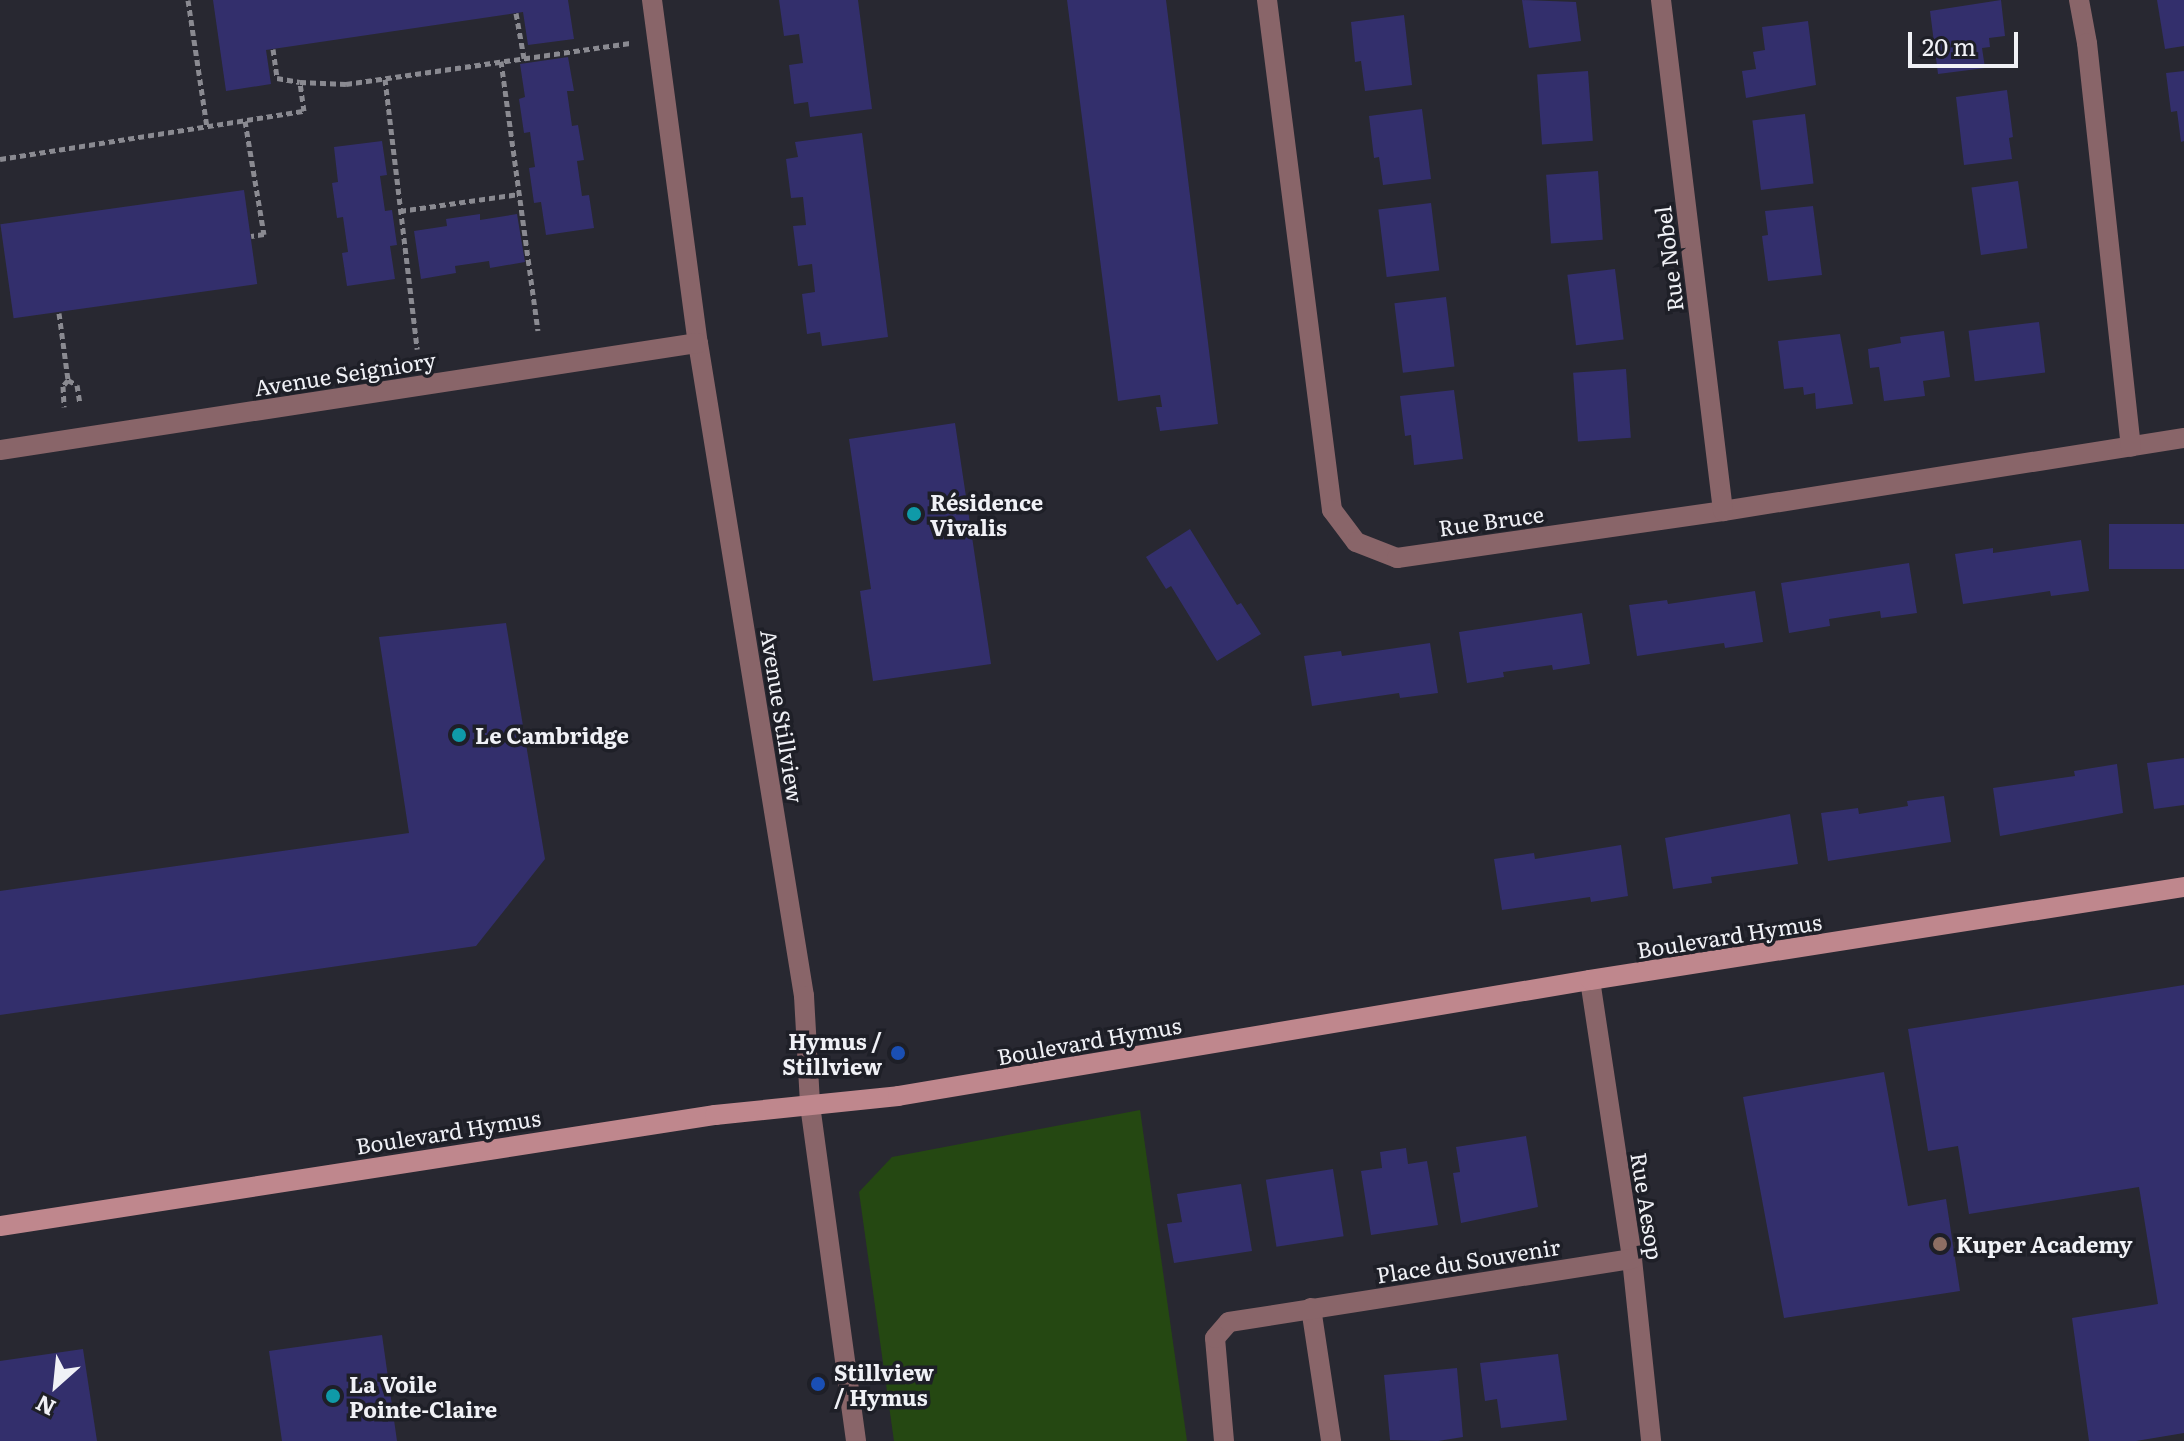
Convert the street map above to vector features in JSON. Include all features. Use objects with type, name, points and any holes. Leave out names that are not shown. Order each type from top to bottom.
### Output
[{"type":"street","name":"Avenue Stillview","points":[[652,0],[698,343],[804,996],[810,1105],[856,1441]]},
{"type":"street","name":"Rue Bruce","points":[[1267,0],[1332,510],[1356,542],[1397,558],[1723,511],[2184,438]]},
{"type":"street","name":"Rue Nobel","points":[[1661,0],[1723,511]]},
{"type":"street","points":[[2079,0],[2087,43],[2131,447]]},
{"type":"street","name":"Avenue Seigniory","points":[[0,450],[698,343]]},
{"type":"street","name":"Boulevard Hymus","points":[[0,1226],[568,1137],[989,1082],[1590,980],[2184,887]]},
{"type":"street","name":"Rue Aesop","points":[[1590,980],[1632,1259],[1651,1441]]},
{"type":"street","name":"Place du Souvenir","points":[[1224,1441],[1215,1338],[1229,1322],[1632,1259]]},
{"type":"street","points":[[1311,1308],[1331,1441]]},
{"type":"path","points":[[188,0],[207,127]]},
{"type":"path","points":[[516,13],[524,58]]},
{"type":"path","points":[[273,49],[277,78],[346,84],[631,43]]},
{"type":"path","points":[[501,61],[538,330]]},
{"type":"path","points":[[385,79],[417,349]]},
{"type":"path","points":[[0,159],[304,111],[300,82]]},
{"type":"path","points":[[245,121],[264,234],[251,236]]},
{"type":"path","points":[[400,211],[519,194]]},
{"type":"path","points":[[59,313],[68,380],[63,386],[64,407]]},
{"type":"path","points":[[68,380],[77,385],[80,404]]},
{"type":"green space","points":[[1140,1110],[1187,1441],[894,1441],[859,1192],[892,1157]]},
{"type":"building","points":[[213,0],[568,0],[574,39],[528,45],[523,12],[266,50],[271,84],[226,91]]},
{"type":"building","points":[[779,0],[858,0],[872,109],[810,117],[808,102],[794,104],[789,65],[803,63],[799,34],[784,36]]},
{"type":"building","points":[[1067,0],[1166,0],[1218,424],[1160,431],[1156,407],[1162,407],[1160,395],[1118,401]]},
{"type":"building","points":[[1522,0],[1576,2],[1581,41],[1529,48]]},
{"type":"building","points":[[2001,0],[2005,36],[1989,38],[1990,47],[1982,48],[1985,68],[1938,74],[1930,11]]},
{"type":"building","points":[[2157,0],[2184,0],[2184,46],[2165,49]]},
{"type":"building","points":[[1404,15],[1412,85],[1365,91],[1361,61],[1355,62],[1351,22]]},
{"type":"building","points":[[1808,21],[1816,85],[1746,98],[1742,71],[1756,69],[1753,52],[1765,50],[1762,27]]},
{"type":"building","points":[[568,57],[574,91],[567,91],[572,126],[578,125],[584,160],[577,161],[582,196],[589,195],[594,228],[546,235],[541,202],[534,203],[529,168],[535,167],[530,132],[524,133],[519,99],[525,97],[520,64]]},
{"type":"building","points":[[1588,71],[1593,141],[1542,144],[1537,75]]},
{"type":"building","points":[[2184,71],[2184,141],[2181,142],[2177,111],[2171,112],[2166,73]]},
{"type":"building","points":[[2007,90],[2013,137],[2009,138],[2012,159],[1964,165],[1956,97]]},
{"type":"building","points":[[1422,109],[1431,179],[1383,185],[1379,157],[1374,158],[1369,116]]},
{"type":"building","points":[[1805,114],[1814,183],[1761,190],[1752,120]]},
{"type":"building","points":[[862,133],[888,337],[822,346],[820,332],[807,334],[802,294],[815,292],[812,264],[798,266],[793,226],[806,225],[803,197],[791,198],[786,159],[798,157],[795,142]]},
{"type":"building","points":[[382,141],[387,175],[380,176],[385,211],[392,210],[397,245],[390,246],[395,279],[347,286],[342,253],[348,252],[343,217],[337,218],[332,183],[338,182],[334,147]]},
{"type":"building","points":[[1598,171],[1603,240],[1551,243],[1546,175]]},
{"type":"building","points":[[2018,181],[2027,248],[1981,255],[1971,188]]},
{"type":"building","points":[[244,190],[257,284],[14,318],[0,224]]},
{"type":"building","points":[[1431,203],[1439,270],[1387,277],[1378,209]]},
{"type":"building","points":[[1813,206],[1822,275],[1768,281],[1762,236],[1768,235],[1765,211]]},
{"type":"building","points":[[480,214],[480,220],[517,214],[525,262],[490,268],[489,261],[455,266],[456,273],[421,279],[414,231],[447,226],[446,219]]},
{"type":"building","points":[[1615,269],[1624,339],[1576,345],[1567,275]]},
{"type":"building","points":[[1446,297],[1455,366],[1403,373],[1394,303]]},
{"type":"building","points":[[2039,322],[2045,373],[1975,381],[1969,331]]},
{"type":"building","points":[[1944,331],[1950,377],[1923,381],[1925,396],[1884,401],[1879,367],[1870,368],[1868,349],[1901,343],[1900,337]]},
{"type":"building","points":[[1840,334],[1853,404],[1816,409],[1815,393],[1804,395],[1803,387],[1784,389],[1778,341]]},
{"type":"building","points":[[1626,369],[1631,438],[1578,442],[1573,373]]},
{"type":"building","points":[[1454,390],[1463,459],[1414,465],[1411,435],[1405,436],[1400,396]]},
{"type":"building","name":"Résidence Vivalis","points":[[955,423],[991,664],[873,681],[860,591],[871,589],[849,439]]},
{"type":"building","points":[[2109,524],[2184,524],[2184,569],[2109,569]]},
{"type":"building","points":[[1190,529],[1237,605],[1241,603],[1261,634],[1217,661],[1171,586],[1166,589],[1146,557]]},
{"type":"building","points":[[2081,540],[2089,591],[2051,596],[2050,591],[1963,604],[1955,554],[1993,548],[1993,553]]},
{"type":"building","points":[[1909,563],[1917,613],[1881,618],[1880,611],[1829,619],[1830,626],[1789,633],[1781,583]]},
{"type":"building","points":[[1755,591],[1763,642],[1725,648],[1724,643],[1637,656],[1629,605],[1667,600],[1668,604]]},
{"type":"building","points":[[1582,613],[1590,664],[1553,670],[1552,665],[1503,672],[1504,677],[1467,683],[1459,632]]},
{"type":"building","name":"Le Cambridge","points":[[506,623],[545,859],[476,946],[0,1015],[0,891],[409,833],[379,637]]},
{"type":"building","points":[[1430,643],[1438,693],[1400,698],[1399,693],[1312,706],[1304,656],[1341,651],[1342,656]]},
{"type":"building","points":[[2184,758],[2184,805],[2154,809],[2147,763]]},
{"type":"building","points":[[2117,764],[2123,813],[2000,836],[1993,788],[2075,776],[2074,771]]},
{"type":"building","points":[[1944,796],[1951,842],[1828,861],[1821,813],[1858,808],[1859,814],[1908,806],[1907,801]]},
{"type":"building","points":[[1790,814],[1798,864],[1711,877],[1712,883],[1673,889],[1665,838]]},
{"type":"building","points":[[1621,845],[1628,896],[1591,902],[1590,897],[1502,910],[1494,859],[1534,853],[1535,859]]},
{"type":"building","points":[[2184,985],[2184,1433],[2136,1441],[2089,1441],[2072,1318],[2158,1304],[2139,1187],[1969,1214],[1958,1146],[1928,1151],[1908,1029]]},
{"type":"building","points":[[1884,1072],[1908,1206],[1946,1199],[1960,1291],[1784,1318],[1743,1097]]},
{"type":"building","points":[[1526,1136],[1538,1207],[1461,1223],[1453,1173],[1460,1172],[1456,1147]]},
{"type":"building","points":[[1406,1148],[1408,1164],[1427,1161],[1438,1225],[1371,1235],[1361,1171],[1382,1168],[1380,1152]]},
{"type":"building","points":[[1333,1169],[1344,1236],[1276,1247],[1266,1180]]},
{"type":"building","points":[[1241,1184],[1252,1251],[1174,1263],[1167,1224],[1182,1222],[1177,1194]]},
{"type":"building","name":"La Voile Pointe-Claire","points":[[382,1335],[397,1441],[282,1441],[269,1351]]},
{"type":"building","points":[[83,1349],[97,1441],[0,1441],[0,1361]]},
{"type":"building","points":[[1558,1354],[1567,1420],[1501,1428],[1497,1399],[1485,1401],[1480,1363]]},
{"type":"building","points":[[1457,1368],[1463,1437],[1438,1441],[1390,1440],[1384,1375]]},
{"type":"place","name":"Résidence Vivalis","points":[[914,514]]},
{"type":"place","name":"Le Cambridge","points":[[459,735]]},
{"type":"place","name":"Hymus / Stillview","points":[[898,1053]]},
{"type":"place","name":"Kuper Academy","points":[[1940,1244]]},
{"type":"place","name":"Stillview / Hymus","points":[[818,1384]]},
{"type":"place","name":"La Voile Pointe-Claire","points":[[333,1396]]}]
